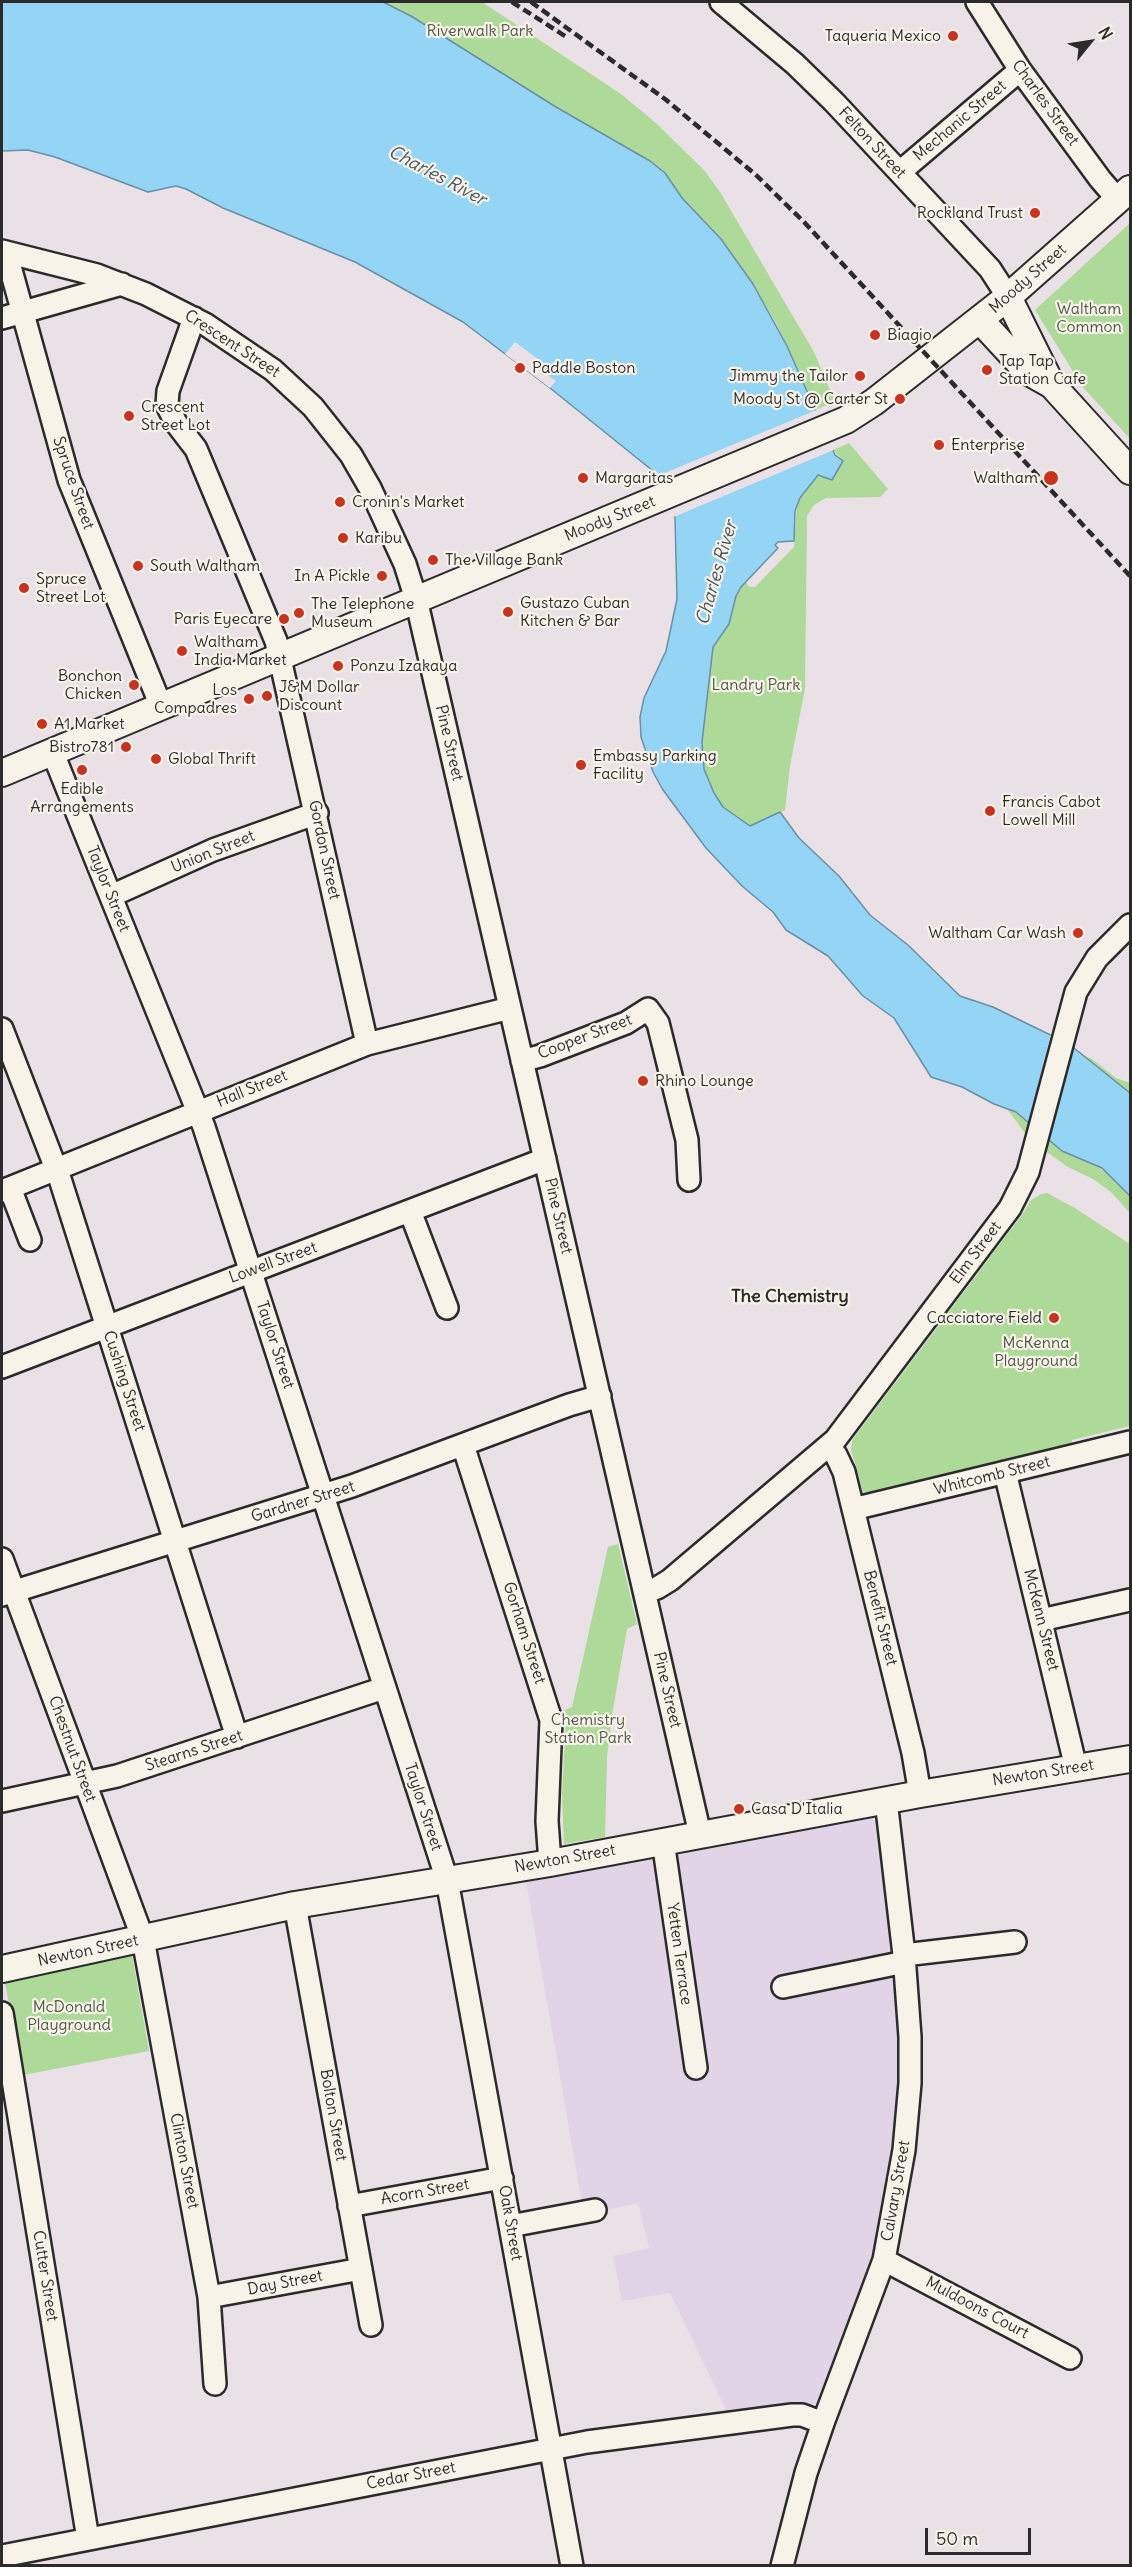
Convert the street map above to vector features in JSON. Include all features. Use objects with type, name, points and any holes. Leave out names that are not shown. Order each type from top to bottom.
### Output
[{"type":"main road","name":"Moody Street","points":[[2,773],[830,427],[874,402],[980,320],[1125,194]]},
{"type":"main road","points":[[1008,297],[1051,384],[1131,471]]},
{"type":"main road","points":[[980,320],[1027,371],[1051,384]]},
{"type":"main road","name":"Newton Street","points":[[2,1969],[295,1905],[550,1863],[886,1800],[1131,1759]]},
{"type":"street","name":"Felton Street","points":[[721,2],[808,76],[990,269],[1008,297]]},
{"type":"street","name":"Charles Street","points":[[977,2],[1020,70],[1100,179],[1125,194]]},
{"type":"street","name":"Mechanic Street","points":[[900,172],[1020,70]]},
{"type":"street","name":"Crescent Street","points":[[4,252],[122,284],[194,318],[273,370],[308,401],[328,423],[351,455],[370,488],[408,573],[416,599]]},
{"type":"street","name":"Spruce Street","points":[[4,252],[69,480],[161,706]]},
{"type":"street","points":[[2,318],[122,284]]},
{"type":"street","name":"Gordon Street","points":[[194,318],[168,392],[167,405],[179,428],[193,443],[276,641],[317,813],[367,1044]]},
{"type":"street","name":"Pine Street","points":[[416,599],[700,1834]]},
{"type":"street","name":"Taylor Street","points":[[52,752],[198,1110],[447,1880]]},
{"type":"street","name":"Union Street","points":[[111,896],[213,850],[317,813]]},
{"type":"street","name":"Elm Street","points":[[645,1592],[670,1580],[828,1446],[846,1426],[1014,1203],[1024,1184],[1029,1167],[1076,992],[1089,968],[1102,952],[1130,926]]},
{"type":"street","name":"Hall Street","points":[[6,1189],[367,1044],[510,1008]]},
{"type":"street","name":"Cooper Street","points":[[522,1061],[627,1023],[648,1009],[658,1023],[687,1140],[689,1180]]},
{"type":"street","name":"Cushing Street","points":[[2,1029],[57,1168],[237,1737]]},
{"type":"street","name":"Lowell Street","points":[[2,1367],[545,1159]]},
{"type":"street","points":[[6,1189],[30,1240]]},
{"type":"street","points":[[410,1211],[447,1308]]},
{"type":"street","name":"Gardner Street","points":[[8,1593],[324,1495],[569,1405],[600,1396]]},
{"type":"street","name":"Whitcomb Street","points":[[853,1509],[1131,1442]]},
{"type":"street","name":"Gorham Street","points":[[463,1445],[551,1720],[547,1821],[550,1863]]},
{"type":"street","name":"Benefit Street","points":[[828,1446],[840,1462],[853,1509],[914,1753],[920,1794]]},
{"type":"street","name":"McKenn Street","points":[[1005,1472],[1076,1768]]},
{"type":"street","name":"Chestnut Street","points":[[2,1559],[8,1593],[86,1784],[143,1939]]},
{"type":"street","points":[[1041,1620],[1131,1600]]},
{"type":"street","name":"Stearns Street","points":[[2,1801],[86,1784],[384,1688]]},
{"type":"street","name":"Calvary Street","points":[[782,2565],[806,2473],[823,2422],[884,2260],[901,2173],[909,2102],[910,2045],[904,1958],[886,1800]]},
{"type":"street","name":"Yetten Terrace","points":[[663,1841],[696,2068]]},
{"type":"street","name":"Oak Street","points":[[447,1880],[572,2565]]},
{"type":"street","name":"Bolton Street","points":[[295,1905],[371,2325]]},
{"type":"street","name":"Clinton Street","points":[[143,1939],[209,2297],[215,2384]]},
{"type":"street","points":[[783,1987],[904,1958],[1015,1942]]},
{"type":"street","name":"Cutter Street","points":[[2,2013],[88,2539]]},
{"type":"street","name":"Acorn Street","points":[[349,2206],[502,2178]]},
{"type":"street","points":[[510,2226],[595,2210]]},
{"type":"street","name":"Muldoons Court","points":[[884,2260],[1070,2358]]},
{"type":"street","name":"Day Street","points":[[209,2297],[361,2269]]},
{"type":"street","name":"Cedar Street","points":[[2,2556],[617,2438],[792,2415],[802,2415],[823,2422]]},
{"type":"shaded area","points":[[871,1815],[878,1822],[901,2003],[902,2105],[884,2223],[866,2288],[821,2403],[729,2416],[670,2293],[622,2301],[613,2256],[649,2248],[638,2203],[584,2215],[525,1875]]},
{"type":"green space","name":"Riverwalk Park","points":[[383,2],[482,2],[621,94],[657,124],[704,170],[720,192],[814,352],[835,401],[816,410],[777,325],[753,284],[721,239],[682,198],[658,167],[556,107],[411,16]]},
{"type":"green space","name":"Waltham Common","points":[[1130,223],[1130,439],[1082,386],[1035,310]]},
{"type":"green space","name":"Landry Park","points":[[849,443],[888,489],[880,497],[826,498],[814,505],[807,516],[805,689],[790,766],[785,810],[750,826],[723,807],[704,769],[702,724],[711,655],[715,642],[729,624],[736,596],[741,587],[746,581],[749,587],[755,587],[794,547],[797,504],[816,476],[821,475],[832,479],[843,461],[833,450]]},
{"type":"green space","points":[[1082,1055],[1092,1059],[1116,1078],[1130,1083],[1130,1093]]},
{"type":"green space","points":[[1007,1109],[1023,1116],[1042,1134],[1111,1175],[1130,1196],[1130,1213],[1111,1192],[1093,1179],[1068,1167],[1031,1141]]},
{"type":"green space","name":"McKenna Playground","points":[[1047,1193],[1130,1244],[1130,1426],[1072,1440],[1072,1445],[874,1493],[863,1492],[851,1450],[853,1439],[1030,1201]]},
{"type":"green space","name":"Chemistry Station Park","points":[[618,1544],[637,1624],[627,1629],[612,1715],[607,1757],[605,1837],[564,1844],[562,1794],[566,1720],[563,1711],[572,1707],[608,1547]]},
{"type":"green space","name":"McDonald Playground","points":[[132,1955],[149,2051],[23,2075],[4,1978]]},
{"type":"water","name":"Charles River","points":[[2,2],[383,2],[411,16],[556,107],[650,161],[665,173],[682,198],[721,239],[753,284],[787,346],[835,455],[843,461],[832,480],[818,475],[800,498],[795,511],[794,541],[778,542],[775,545],[778,548],[741,587],[736,596],[729,624],[713,647],[702,742],[704,769],[714,793],[723,807],[750,826],[780,812],[799,838],[839,876],[870,915],[908,945],[960,996],[993,1007],[1069,1044],[1130,1093],[1130,1196],[1102,1168],[1062,1151],[1016,1112],[994,1104],[962,1087],[931,1077],[894,1018],[863,996],[828,956],[786,930],[773,912],[742,886],[706,848],[663,790],[653,772],[641,737],[640,717],[644,698],[666,651],[677,599],[675,518],[658,475],[463,322],[355,262],[223,208],[186,189],[176,186],[148,192],[55,157],[28,150],[2,151]]},
{"type":"pier","points":[[515,342],[546,365],[542,371],[556,381],[550,388],[505,354]]},
{"type":"pier","points":[[819,409],[836,449],[671,518],[655,477]]},
{"type":"pier","points":[[1051,1033],[1074,1045],[1048,1145],[1028,1125]]},
{"type":"railway","points":[[512,2],[568,38]]},
{"type":"railway","points":[[531,2],[665,99],[756,175],[804,222],[1130,576]]},
{"type":"place","name":"Taqueria Mexico","points":[[953,36]]},
{"type":"place","name":"Rockland Trust","points":[[1035,213]]},
{"type":"place","name":"Biagio","points":[[875,335]]},
{"type":"place","name":"Paddle Boston","points":[[520,368]]},
{"type":"place","name":"Tap Tap Station Cafe","points":[[987,370]]},
{"type":"place","name":"Jimmy the Tailor","points":[[860,376]]},
{"type":"place","name":"Moody St @ Carter St","points":[[900,399]]},
{"type":"place","name":"Crescent Street Lot","points":[[129,416]]},
{"type":"place","name":"Enterprise","points":[[939,445]]},
{"type":"place","name":"Margaritas","points":[[583,478]]},
{"type":"place","name":"Waltham","points":[[1051,478]]},
{"type":"place","name":"Cronin's Market","points":[[340,502]]},
{"type":"place","name":"Karibu","points":[[343,538]]},
{"type":"place","name":"The Village Bank","points":[[433,560]]},
{"type":"place","name":"South Waltham","points":[[138,566]]},
{"type":"place","name":"In A Pickle","points":[[382,576]]},
{"type":"place","name":"Spruce Street Lot","points":[[24,588]]},
{"type":"place","name":"Gustazo Cuban Kitchen & Bar","points":[[508,612]]},
{"type":"place","name":"The Telephone Museum","points":[[299,613]]},
{"type":"place","name":"Paris Eyecare","points":[[284,619]]},
{"type":"place","name":"Waltham India Market","points":[[182,651]]},
{"type":"place","name":"Ponzu Izakaya","points":[[338,666]]},
{"type":"place","name":"Bonchon Chicken","points":[[134,685]]},
{"type":"place","name":"J&M Dollar Discount","points":[[267,696]]},
{"type":"place","name":"Los Compadres","points":[[249,699]]},
{"type":"place","name":"A1 Market","points":[[42,724]]},
{"type":"place","name":"Bistro781","points":[[126,747]]},
{"type":"place","name":"Global Thrift","points":[[156,759]]},
{"type":"place","name":"Embassy Parking Facility","points":[[581,765]]},
{"type":"place","name":"Edible Arrangements","points":[[82,770]]},
{"type":"place","name":"Francis Cabot Lowell Mill","points":[[990,811]]},
{"type":"place","name":"Waltham Car Wash","points":[[1078,933]]},
{"type":"place","name":"Rhino Lounge","points":[[643,1081]]},
{"type":"place","name":"Cacciatore Field","points":[[1054,1318]]},
{"type":"place","name":"Casa D'Italia","points":[[739,1809]]},
{"type":"district","name":"The Chemistry","points":[[790,1297]]}]
